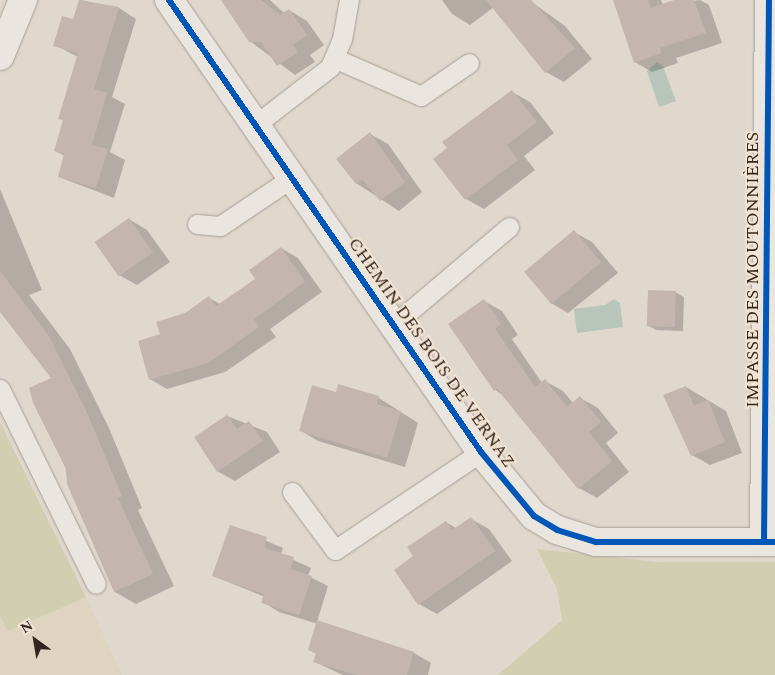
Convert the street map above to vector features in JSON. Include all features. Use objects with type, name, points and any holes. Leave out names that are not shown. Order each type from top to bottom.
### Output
[{"type":"street","points":[[0,56],[23,0]]},
{"type":"street","name":"CHEMIN DES BOIS DE VERNAZ","points":[[169,0],[293,177],[480,452],[534,516],[581,539],[625,544],[770,541]]},
{"type":"street","name":"IMPASSE DES MOUTONNIÈRES","points":[[769,0],[770,541]]},
{"type":"lane","points":[[255,125],[322,74],[334,58],[348,0]]},
{"type":"lane","points":[[334,58],[422,96],[469,63]]},
{"type":"lane","points":[[197,224],[220,226],[293,177]]},
{"type":"lane","points":[[393,326],[509,227]]},
{"type":"lane","points":[[0,389],[96,584]]},
{"type":"lane","points":[[292,492],[335,550],[480,452]]},
{"type":"shaded area","points":[[657,62],[663,66],[676,101],[659,107],[647,71]]},
{"type":"shaded area","points":[[614,299],[620,303],[623,327],[577,333],[574,309],[605,305]]},
{"type":"shaded area","points":[[0,422],[86,597],[8,631],[0,616]]},
{"type":"shaded area","points":[[537,549],[659,562],[775,562],[775,675],[498,675],[562,620],[557,589]]},
{"type":"shaded area","points":[[86,597],[122,675],[0,675],[0,616],[8,631]]},
{"type":"building","points":[[79,0],[119,7],[94,89],[107,93],[92,145],[108,149],[96,188],[58,177],[64,154],[54,151],[63,120],[58,119],[78,53],[53,46],[62,16],[73,19]]},
{"type":"building","points":[[221,0],[261,0],[280,15],[289,9],[307,35],[293,45],[298,52],[277,66],[261,42],[249,42]]},
{"type":"building","points":[[486,0],[531,0],[575,48],[545,73]]},
{"type":"building","points":[[613,0],[648,0],[651,8],[674,0],[694,0],[706,33],[660,48],[661,53],[634,63]]},
{"type":"building","points":[[512,90],[537,122],[507,145],[518,160],[465,200],[433,159],[447,148],[442,142]]},
{"type":"building","points":[[370,132],[405,182],[380,201],[362,179],[356,184],[336,159]]},
{"type":"building","points":[[129,218],[153,252],[119,276],[95,242]]},
{"type":"building","points":[[574,230],[601,262],[551,304],[524,272]]},
{"type":"building","points":[[281,247],[305,282],[254,319],[259,327],[208,363],[149,380],[138,341],[160,334],[156,322],[185,313],[209,296],[216,306],[255,279],[249,270]]},
{"type":"building","points":[[0,271],[49,336],[88,415],[122,496],[118,498],[153,574],[114,592],[67,484],[66,469],[33,403],[29,388],[51,378],[0,312]]},
{"type":"building","points":[[648,290],[676,291],[675,327],[647,326]]},
{"type":"building","points":[[484,299],[501,324],[495,329],[535,387],[545,379],[567,407],[580,396],[601,422],[589,432],[612,461],[578,489],[497,389],[494,391],[448,324]]},
{"type":"building","points":[[338,384],[379,396],[377,404],[401,411],[387,458],[299,431],[312,385],[336,392]]},
{"type":"building","points":[[686,386],[694,406],[708,400],[725,442],[691,456],[663,395]]},
{"type":"building","points":[[227,415],[237,429],[249,421],[263,441],[217,472],[194,437]]},
{"type":"building","points":[[471,517],[495,551],[418,605],[394,570],[413,556],[407,547],[446,521],[452,530]]},
{"type":"building","points":[[230,525],[267,537],[264,548],[294,557],[291,569],[312,576],[299,615],[261,603],[264,594],[212,576]]},
{"type":"building","points":[[317,620],[414,652],[407,675],[357,675],[313,662],[316,653],[308,650]]},
{"type":"cycle path","points":[[169,0],[481,452],[534,516],[557,530],[596,542],[775,542]]},
{"type":"cycle path","points":[[764,540],[769,0]]}]
